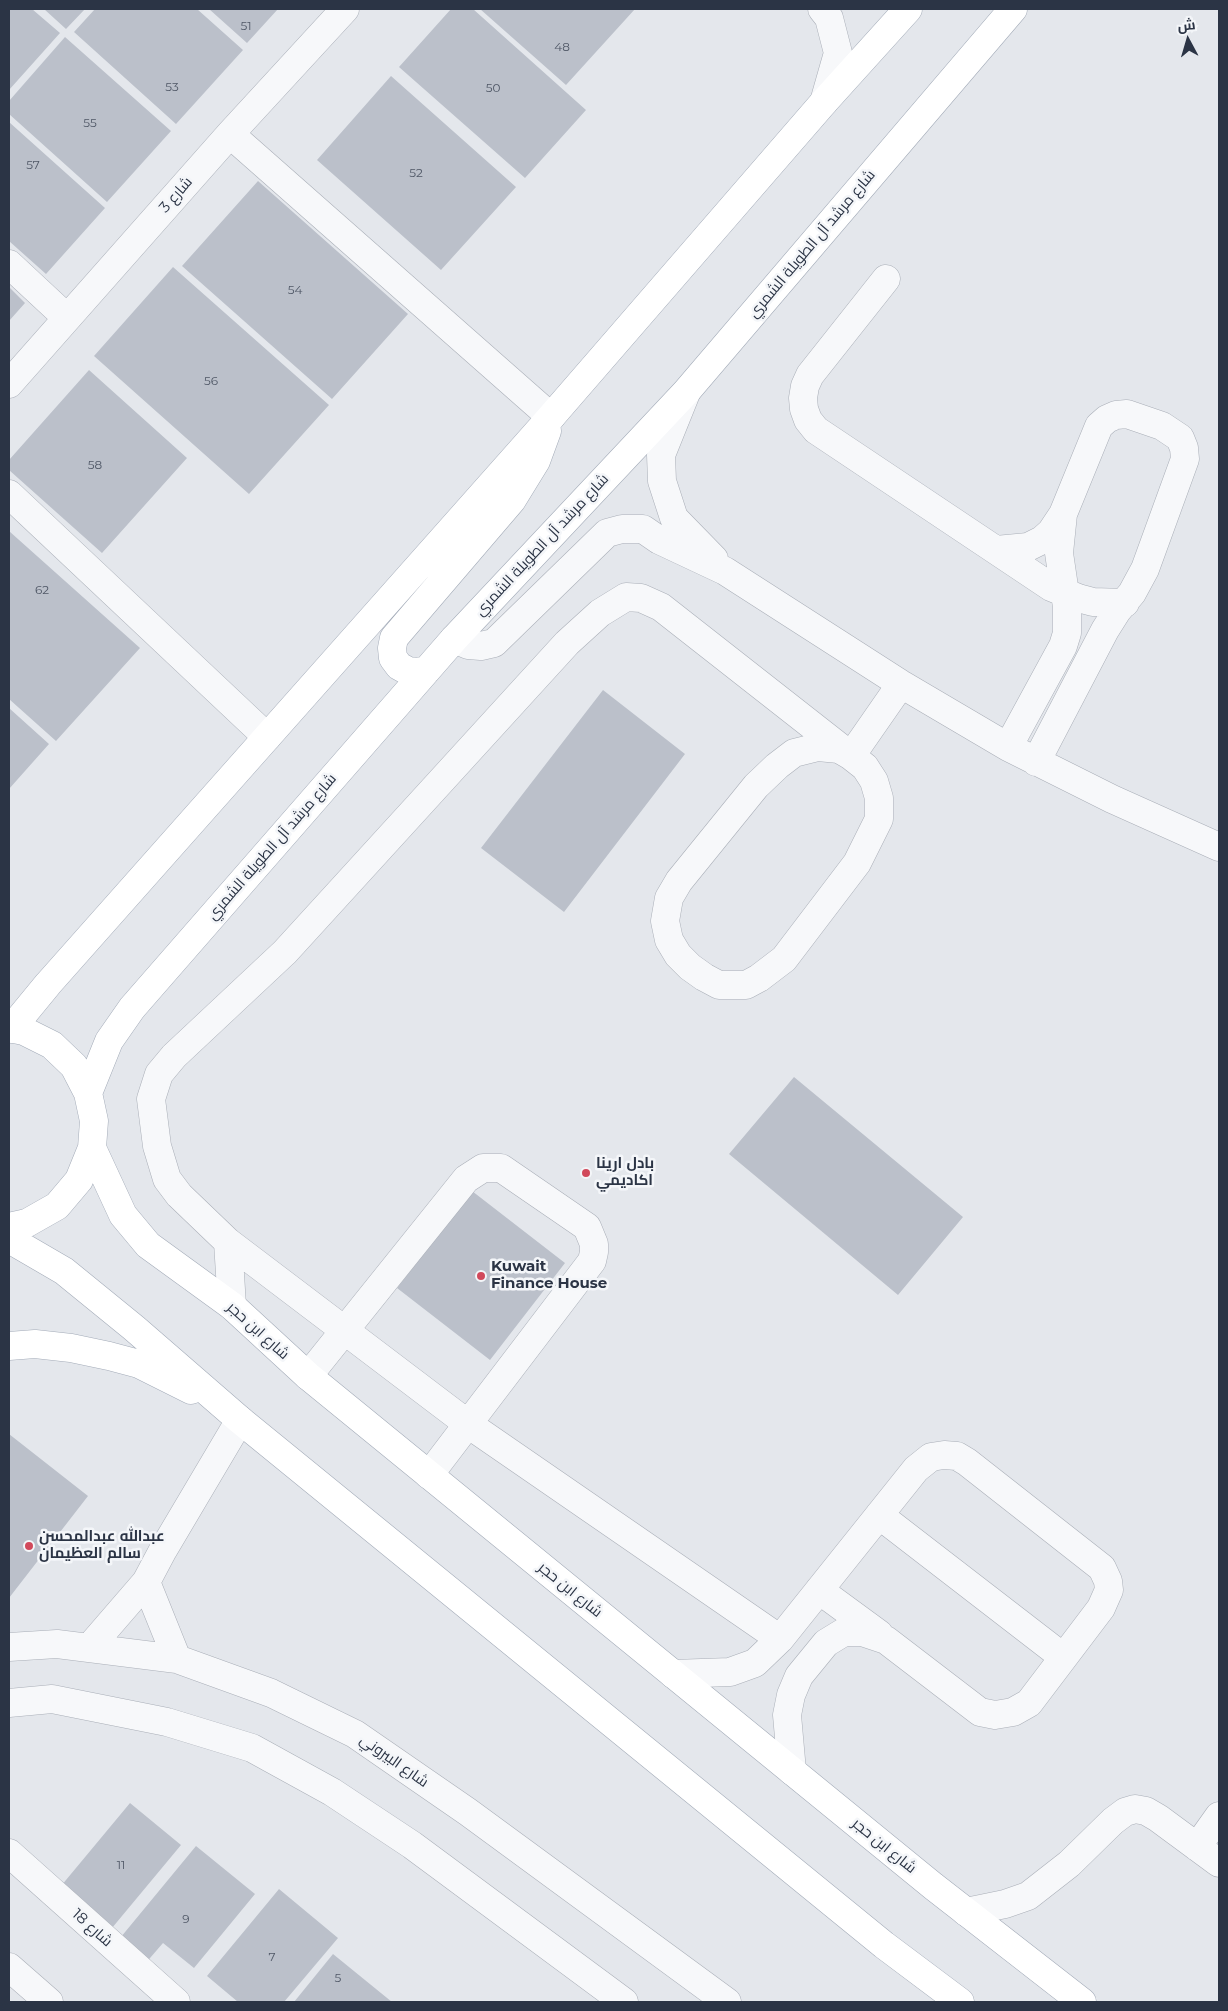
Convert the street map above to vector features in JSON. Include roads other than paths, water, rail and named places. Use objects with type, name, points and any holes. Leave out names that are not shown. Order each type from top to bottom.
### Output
[{"type":"main road","points":[[9,1227],[27,1223],[57,1206],[79,1180],[92,1148],[94,1120],[88,1093],[74,1066],[52,1045],[24,1031],[10,1028],[551,417],[824,102],[908,9]]},
{"type":"main road","name":"شارع مرشد آل الطويلة الشمري","points":[[88,1093],[110,1042],[132,1008],[454,638],[686,392],[1013,9]]},
{"type":"main road","points":[[427,670],[418,672],[408,671],[399,666],[393,658],[394,638],[512,500],[536,461],[551,417]]},
{"type":"main road","name":"شارع ابن حجر","points":[[92,1148],[123,1215],[148,1245],[232,1306],[308,1376],[966,1912],[1057,1993],[1082,2002]]},
{"type":"main road","points":[[9,1239],[64,1271],[134,1328],[231,1413],[876,1939],[960,2002]]},
{"type":"main road","points":[[9,1346],[35,1344],[71,1348],[138,1364],[231,1413]]},
{"type":"street","name":"شارع 3","points":[[9,384],[230,134],[345,9]]},
{"type":"street","points":[[822,9],[829,18],[838,53],[824,102]]},
{"type":"street","points":[[230,134],[551,417]]},
{"type":"street","points":[[9,264],[67,318]]},
{"type":"street","points":[[886,279],[810,376],[805,386],[803,398],[808,420],[816,430],[1045,583],[1064,593],[1093,602],[1125,603]]},
{"type":"street","points":[[686,392],[661,455],[662,481],[674,518],[725,571]]},
{"type":"street","points":[[996,550],[1028,547],[1042,540],[1051,532],[1062,514],[1099,426],[1107,419],[1116,415],[1126,414],[1162,426],[1180,438],[1184,448],[1185,459],[1145,569],[1139,582],[1105,630],[1036,762]]},
{"type":"street","points":[[9,494],[267,737]]},
{"type":"street","points":[[1008,747],[1063,646],[1067,633],[1068,620],[1059,553],[1062,514]]},
{"type":"street","points":[[454,638],[468,645],[481,646],[494,643],[607,533],[622,528],[643,528],[659,540],[725,571],[901,684],[1008,747],[1112,799],[1219,847]]},
{"type":"street","points":[[780,1639],[468,1424],[228,1242],[179,1195],[166,1179],[153,1125],[151,1099],[159,1074],[174,1056],[285,952],[567,643],[600,613],[626,597],[640,598],[661,607],[851,756],[865,767],[874,781],[879,798],[879,819],[857,863],[784,959],[759,978],[746,984],[720,985],[704,977],[684,961],[669,940],[665,920],[669,898],[679,881],[756,786],[794,753],[818,747],[839,749],[851,756]]},
{"type":"street","points":[[851,756],[901,684]]},
{"type":"street","points":[[308,1376],[466,1179],[483,1168],[501,1168],[587,1227],[594,1244],[592,1261],[429,1475]]},
{"type":"street","points":[[228,1242],[232,1306]]},
{"type":"street","points":[[89,1648],[146,1582],[231,1413]]},
{"type":"street","points":[[673,1674],[708,1673],[741,1669],[755,1663],[780,1639],[819,1590],[879,1515],[916,1469],[931,1457],[956,1456],[975,1468],[1102,1568],[1108,1581],[1109,1590],[1101,1608],[1028,1703],[1014,1712],[995,1716],[980,1712],[819,1590]]},
{"type":"street","points":[[879,1515],[1064,1657]]},
{"type":"street","points":[[146,1582],[177,1659]]},
{"type":"street","points":[[792,1771],[788,1715],[791,1696],[799,1676],[826,1642],[844,1632],[862,1632],[886,1640]]},
{"type":"street","name":"شارع البيروني","points":[[9,1647],[56,1644],[177,1659],[271,1692],[355,1734],[468,1812],[727,2002]]},
{"type":"street","points":[[9,1703],[52,1699],[167,1722],[252,1748],[332,1792],[412,1845],[624,2002]]},
{"type":"street","points":[[966,1912],[1005,1904],[1028,1896],[1069,1864],[1113,1821],[1125,1812],[1135,1809],[1146,1811],[1219,1863]]},
{"type":"street","points":[[1197,1847],[1219,1816]]},
{"type":"street","name":"شارع 18","points":[[9,1853],[176,2002]]},
{"type":"street","points":[[9,1967],[49,2002]]},
{"type":"place","name":"بادل ارينا اكاديمي","points":[[586,1173]]},
{"type":"place","name":"Kuwait Finance House","points":[[481,1276]]},
{"type":"place","name":"عبدالله عبدالمحسن سالم العظيمان","points":[[29,1546]]}]
